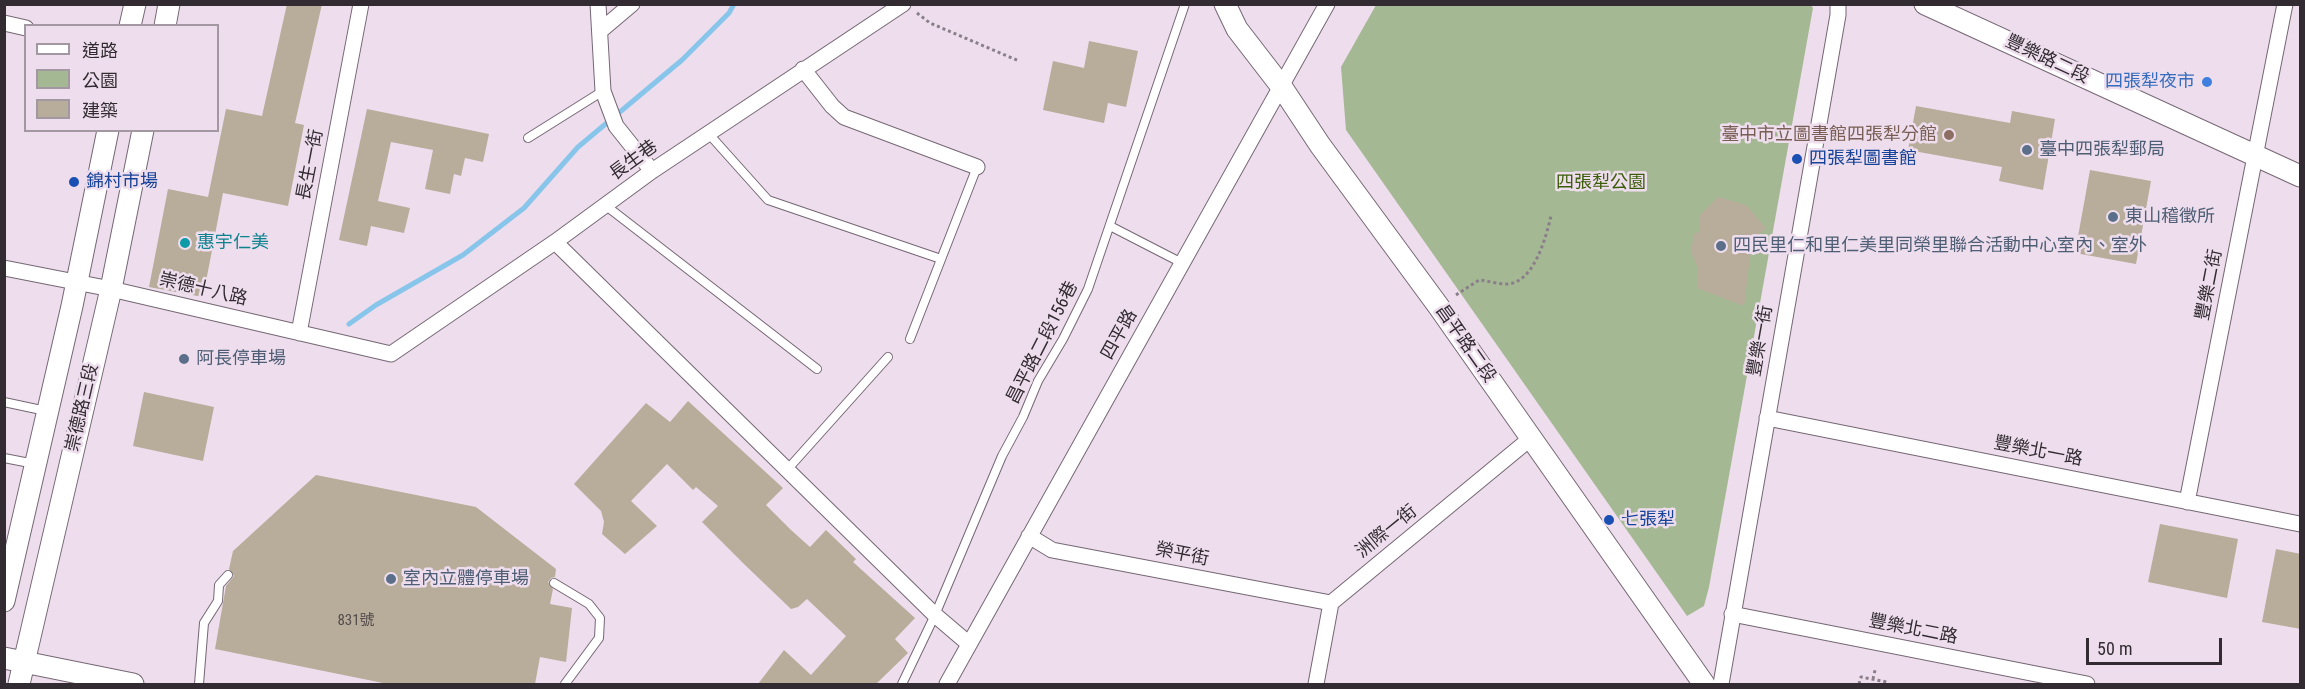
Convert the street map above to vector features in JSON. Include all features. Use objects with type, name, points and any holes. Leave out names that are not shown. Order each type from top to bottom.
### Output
[{"type":"street","points":[[130,24],[135,4]]},
{"type":"street","points":[[165,24],[169,4]]},
{"type":"street","name":"長生一街","points":[[299,333],[361,4]]},
{"type":"street","points":[[598,4],[603,91],[616,126],[652,171]]},
{"type":"street","points":[[600,31],[632,4]]},
{"type":"street","name":"昌平路二段","points":[[1225,4],[1237,29],[1281,86],[1320,145],[1439,307],[1704,684]]},
{"type":"street","name":"四平路","points":[[947,684],[1327,4]]},
{"type":"street","name":"豐樂一街","points":[[1721,684],[1834,38],[1838,4]]},
{"type":"street","name":"豐樂路二段","points":[[1925,4],[2301,176]]},
{"type":"street","name":"豐樂二街","points":[[2187,502],[2285,4]]},
{"type":"street","name":"長生巷","points":[[391,354],[555,242],[652,171],[803,69],[908,7]]},
{"type":"street","points":[[4,23],[24,28]]},
{"type":"street","points":[[803,69],[832,106],[844,117],[977,167]]},
{"type":"street","name":"崇德路三段","points":[[4,602],[77,282],[108,132]]},
{"type":"street","name":"崇德路三段","points":[[20,684],[14,660],[111,289],[143,132]]},
{"type":"street","points":[[555,242],[786,471],[935,615],[969,644]]},
{"type":"street","name":"崇德十八路","points":[[4,268],[111,289],[391,354]]},
{"type":"street","name":"豐樂北一路","points":[[1767,418],[2301,524]]},
{"type":"street","name":"洲際一街","points":[[1331,603],[1531,438]]},
{"type":"street","name":"榮平街","points":[[1029,536],[1052,550],[1331,603]]},
{"type":"street","points":[[1316,684],[1331,603]]},
{"type":"street","name":"豐樂北二路","points":[[1732,614],[2087,684]]},
{"type":"street","points":[[14,660],[133,684]]},
{"type":"lane","name":"昌平路二段156巷","points":[[902,684],[935,615],[1002,456],[1023,417],[1038,381],[1063,339],[1088,289],[1185,4]]},
{"type":"lane","points":[[528,138],[603,91]]},
{"type":"lane","points":[[708,133],[768,200],[941,259]]},
{"type":"lane","points":[[910,339],[977,167]]},
{"type":"lane","points":[[605,205],[817,369]]},
{"type":"lane","points":[[1110,226],[1182,263]]},
{"type":"lane","points":[[786,471],[888,357]]},
{"type":"lane","points":[[4,402],[48,411]]},
{"type":"lane","points":[[4,458],[36,464]]},
{"type":"lane","points":[[199,684],[204,623],[218,601],[219,585],[228,575]]},
{"type":"lane","points":[[554,583],[589,603],[600,618],[599,638],[565,684]]},
{"type":"path","points":[[908,7],[930,23],[1019,61]]},
{"type":"path","points":[[1456,295],[1479,280],[1509,284],[1530,272],[1547,236],[1551,216]]},
{"type":"path","points":[[1873,679],[1875,670]]},
{"type":"path","points":[[1859,684],[1861,677],[1887,682],[1887,684]]},
{"type":"green space","name":"四張犁公園","points":[[1376,5],[1811,5],[1813,8],[1709,587],[1704,606],[1687,616],[1346,130],[1341,67]]},
{"type":"building","points":[[287,4],[322,4],[295,123],[304,125],[288,206],[223,193],[203,297],[149,287],[168,189],[208,197],[226,109],[262,116]]},
{"type":"building","points":[[1089,41],[1138,51],[1126,107],[1108,103],[1104,123],[1043,110],[1053,61],[1084,68]]},
{"type":"building","points":[[1916,106],[2010,123],[2012,111],[2055,119],[2043,190],[1999,181],[2002,167],[1908,150]]},
{"type":"building","points":[[367,109],[489,134],[483,162],[465,158],[461,176],[454,174],[450,194],[425,189],[433,150],[391,142],[378,201],[410,208],[404,233],[371,226],[367,246],[339,240]]},
{"type":"building","name":"東山稽徵所","points":[[2090,170],[2151,181],[2136,264],[2075,253]]},
{"type":"building","name":"四民里仁和里仁美里同榮里聯合活動中心室內、室外","points":[[1718,197],[1746,205],[1766,228],[1752,240],[1744,306],[1697,288],[1698,268],[1691,252],[1694,234],[1700,231],[1700,215]]},
{"type":"building","points":[[144,392],[214,407],[203,461],[133,446]]},
{"type":"building","points":[[688,401],[783,488],[766,505],[791,530],[810,547],[826,530],[856,559],[853,562],[915,618],[895,639],[908,653],[876,684],[758,684],[784,650],[811,675],[846,636],[807,599],[798,607],[791,609],[745,565],[702,522],[718,506],[696,487],[693,490],[667,464],[631,501],[657,526],[625,554],[602,534],[604,522],[601,511],[574,484],[646,403],[670,422]]},
{"type":"building","name":"室內立體停車場","points":[[316,475],[476,507],[556,569],[555,577],[548,582],[553,589],[550,604],[572,608],[566,662],[540,657],[535,684],[388,684],[215,649],[226,586],[234,576],[229,569],[233,551]]},
{"type":"building","points":[[2160,524],[2238,539],[2227,598],[2148,582]]},
{"type":"building","points":[[2276,549],[2301,554],[2301,629],[2262,622]]},
{"type":"waterway","points":[[349,324],[376,305],[463,255],[524,208],[578,147],[682,60],[729,13],[734,4]]},
{"type":"place","name":"四張犁夜市","points":[[2207,82]]},
{"type":"place","name":"臺中市立圖書館四張犁分館","points":[[1949,135]]},
{"type":"place","name":"臺中四張犁郵局","points":[[2027,150]]},
{"type":"place","name":"四張犁圖書館","points":[[1797,159]]},
{"type":"place","name":"錦村市場","points":[[74,182]]},
{"type":"place","name":"東山稽徵所","points":[[2113,217]]},
{"type":"place","name":"惠宇仁美","points":[[185,243]]},
{"type":"place","name":"四民里仁和里仁美里同榮里聯合活動中心室內、室外","points":[[1721,246]]},
{"type":"place","name":"阿長停車場","points":[[184,359]]},
{"type":"place","name":"七張犁","points":[[1609,520]]},
{"type":"place","name":"室內立體停車場","points":[[391,579]]}]
